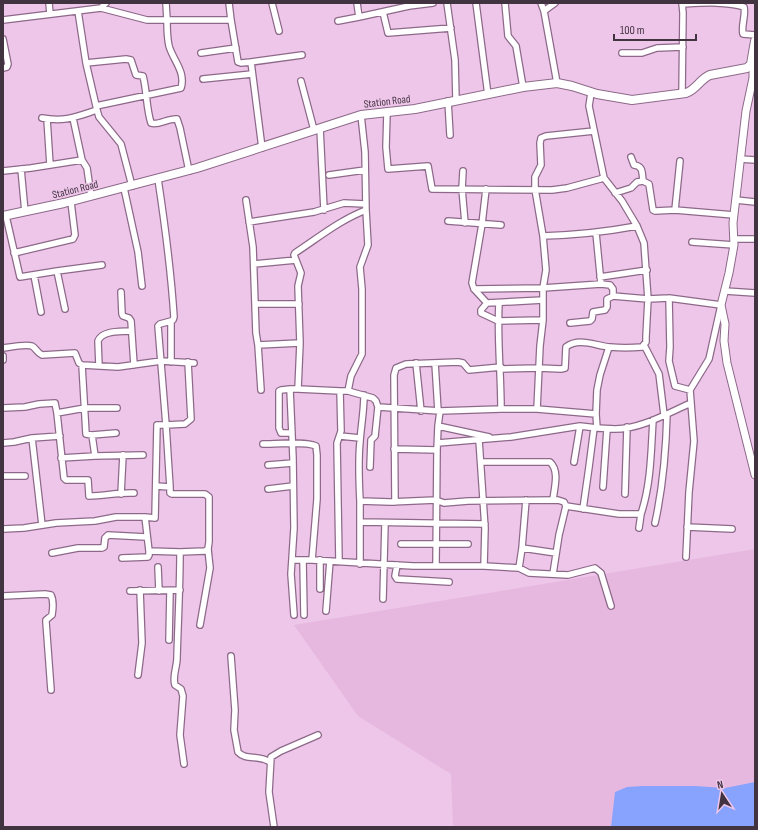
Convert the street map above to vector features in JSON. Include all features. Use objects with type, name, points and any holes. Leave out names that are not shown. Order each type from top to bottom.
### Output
[{"type":"main road","points":[[751,64],[755,41]]},
{"type":"main road","name":"Station Road","points":[[4,216],[71,202],[189,171],[360,115],[415,109],[452,100],[488,95],[523,87],[557,83],[572,86],[591,93],[632,100],[682,94],[690,92],[705,76],[747,68],[751,64]]},
{"type":"street","points":[[49,3],[50,14]]},
{"type":"street","points":[[101,8],[106,3]]},
{"type":"street","points":[[50,165],[44,118],[65,120],[96,108],[181,88],[183,83],[181,72],[169,47],[166,34],[166,3]]},
{"type":"street","points":[[229,3],[238,62],[251,62],[302,55]]},
{"type":"street","points":[[272,3],[279,31]]},
{"type":"street","points":[[356,3],[359,17]]},
{"type":"street","points":[[338,20],[383,12],[409,5],[433,3]]},
{"type":"street","points":[[447,3],[455,60],[450,134]]},
{"type":"street","points":[[476,3],[488,95]]},
{"type":"street","points":[[505,3],[508,36],[516,46],[523,87]]},
{"type":"street","points":[[540,3],[544,11],[557,83]]},
{"type":"street","points":[[544,11],[555,3]]},
{"type":"street","points":[[682,94],[684,14],[682,3],[711,3],[739,5],[744,7],[745,11],[742,28],[743,34],[755,35]]},
{"type":"street","points":[[3,20],[101,8],[147,20],[232,20]]},
{"type":"street","points":[[78,11],[86,63],[96,108],[99,117],[121,144],[140,259],[142,286]]},
{"type":"street","points":[[383,12],[388,33],[451,28]]},
{"type":"street","points":[[3,39],[8,64],[7,67],[3,68]]},
{"type":"street","points":[[622,53],[642,53],[658,48],[682,47]]},
{"type":"street","points":[[201,53],[236,48]]},
{"type":"street","points":[[86,63],[126,59],[131,60],[136,75],[142,76],[146,87],[150,118],[153,124],[177,119],[189,171]]},
{"type":"street","points":[[251,62],[262,148]]},
{"type":"street","points":[[686,558],[689,492],[694,441],[690,390],[709,359],[729,273],[734,242],[732,223],[740,159],[753,78],[753,69],[751,64]]},
{"type":"street","points":[[203,80],[252,74]]},
{"type":"street","points":[[301,81],[317,129],[324,210]]},
{"type":"street","points":[[591,93],[589,106],[604,178],[637,226],[644,243],[648,299],[646,337],[644,345],[659,374],[666,414],[666,455],[655,523]]},
{"type":"street","points":[[387,112],[386,147],[388,169],[428,166],[432,190],[559,189],[604,178]]},
{"type":"street","points":[[348,391],[351,376],[362,354],[362,289],[360,268],[368,245],[365,207],[364,152],[360,115]]},
{"type":"street","points":[[73,118],[82,160],[86,168],[91,196]]},
{"type":"street","points":[[537,409],[539,368],[544,320],[543,288],[546,270],[543,236],[535,190],[535,177],[541,165],[540,142],[541,138],[546,136],[594,131]]},
{"type":"street","points":[[631,157],[634,165],[638,165],[640,168],[643,181]]},
{"type":"street","points":[[740,159],[755,160]]},
{"type":"street","points":[[3,171],[82,160]]},
{"type":"street","points":[[675,210],[680,161]]},
{"type":"street","points":[[22,169],[25,212]]},
{"type":"street","points":[[329,175],[365,170]]},
{"type":"street","points":[[463,171],[462,189],[465,223]]},
{"type":"street","points":[[158,179],[173,296],[174,319],[158,326],[170,492],[172,494],[208,495],[210,502],[210,542],[208,549],[210,568],[200,625]]},
{"type":"street","points":[[615,193],[631,188],[636,182],[643,181],[650,184],[653,210],[655,211],[675,210],[734,215]]},
{"type":"street","points":[[486,189],[482,224],[473,276],[474,290],[487,303],[543,300]]},
{"type":"street","points":[[246,200],[253,247],[256,333],[261,390]]},
{"type":"street","points":[[736,200],[755,202]]},
{"type":"street","points":[[14,253],[73,239],[75,235],[71,202]]},
{"type":"street","points":[[249,222],[324,210],[344,203],[365,207]]},
{"type":"street","points":[[298,389],[300,343],[298,286],[301,273],[294,255],[365,207]]},
{"type":"street","points":[[4,216],[20,277],[102,265]]},
{"type":"street","points":[[448,221],[500,225]]},
{"type":"street","points":[[543,236],[596,233],[637,226]]},
{"type":"street","points":[[596,233],[601,284]]},
{"type":"street","points":[[692,242],[734,242],[755,239]]},
{"type":"street","points":[[254,264],[296,260]]},
{"type":"street","points":[[600,278],[647,270]]},
{"type":"street","points":[[57,271],[65,309]]},
{"type":"street","points":[[34,275],[42,312]]},
{"type":"street","points":[[474,290],[543,288],[601,284],[610,285],[613,289],[613,296]]},
{"type":"street","points":[[725,291],[755,293]]},
{"type":"street","points":[[121,292],[122,314],[130,319],[134,365]]},
{"type":"street","points":[[570,323],[590,321],[592,319],[592,312],[605,310],[607,299],[613,296],[648,299],[669,298],[722,305]]},
{"type":"street","points":[[669,298],[669,361],[675,386],[690,390]]},
{"type":"street","points":[[487,303],[481,310],[481,313],[498,321],[544,320]]},
{"type":"street","points":[[499,303],[498,321],[501,368],[501,409]]},
{"type":"street","points":[[256,304],[299,304]]},
{"type":"street","points":[[722,305],[725,324],[724,341],[727,363],[746,444],[755,475]]},
{"type":"street","points":[[171,320],[171,362]]},
{"type":"street","points":[[99,366],[98,341],[102,335],[131,331]]},
{"type":"street","points":[[258,345],[300,343]]},
{"type":"street","points":[[395,502],[394,372],[399,366],[416,363],[462,362],[468,370],[501,368],[561,369],[565,368],[565,352],[566,347],[569,345],[589,343],[609,347],[635,348],[644,345]]},
{"type":"street","points":[[3,348],[28,346],[34,348],[42,355],[74,353],[79,363],[82,365],[86,434],[92,435],[116,432]]},
{"type":"street","points":[[583,509],[595,428],[597,390],[609,347]]},
{"type":"street","points":[[3,529],[24,528],[56,522],[95,521],[116,517],[156,518],[157,425],[166,426],[185,424],[191,419],[191,362],[161,361],[118,367],[82,365]]},
{"type":"street","points":[[416,363],[421,411]]},
{"type":"street","points":[[435,363],[439,411],[436,500],[436,566]]},
{"type":"street","points":[[290,389],[293,443],[294,528],[291,574],[294,615]]},
{"type":"street","points":[[292,433],[281,433],[279,428],[279,391],[281,390],[298,389],[348,391],[375,399],[378,407],[375,436],[372,440],[370,467]]},
{"type":"street","points":[[338,561],[337,443],[342,431],[340,391]]},
{"type":"street","points":[[360,564],[360,501],[358,469],[360,438],[364,415],[364,395]]},
{"type":"street","points":[[438,443],[511,437],[580,426],[616,429],[653,420],[691,403]]},
{"type":"street","points":[[3,408],[25,408],[39,404],[56,404],[64,478],[68,480],[88,480],[89,496],[121,494],[123,492],[134,493]]},
{"type":"street","points":[[378,407],[421,411],[537,409],[596,414]]},
{"type":"street","points":[[57,413],[85,408],[117,408]]},
{"type":"street","points":[[639,528],[648,484],[653,420]]},
{"type":"street","points":[[438,426],[493,438]]},
{"type":"street","points":[[574,462],[580,426]]},
{"type":"street","points":[[625,494],[627,427]]},
{"type":"street","points":[[603,487],[607,429]]},
{"type":"street","points":[[92,435],[95,456]]},
{"type":"street","points":[[3,443],[32,438],[60,436]]},
{"type":"street","points":[[340,436],[360,438]]},
{"type":"street","points":[[32,438],[42,525]]},
{"type":"street","points":[[479,440],[485,524],[484,566]]},
{"type":"street","points":[[263,444],[293,443],[313,444],[316,446],[317,499],[312,560]]},
{"type":"street","points":[[394,449],[437,450]]},
{"type":"street","points":[[61,458],[123,454],[143,455]]},
{"type":"street","points":[[121,494],[123,454]]},
{"type":"street","points":[[481,462],[550,462],[553,464],[556,474],[553,500]]},
{"type":"street","points":[[268,465],[293,463]]},
{"type":"street","points":[[3,476],[25,476]]},
{"type":"street","points":[[156,486],[170,487]]},
{"type":"street","points":[[268,489],[293,486]]},
{"type":"street","points":[[360,501],[395,502],[436,500],[444,503],[483,500],[553,500],[564,502],[566,506],[583,509],[624,515],[641,514]]},
{"type":"street","points":[[519,568],[526,500]]},
{"type":"street","points":[[553,574],[566,506]]},
{"type":"street","points":[[122,558],[148,557],[150,555],[146,537],[145,517]]},
{"type":"street","points":[[360,522],[485,524]]},
{"type":"street","points":[[383,599],[385,523]]},
{"type":"street","points":[[687,527],[732,529]]},
{"type":"street","points":[[52,553],[78,548],[102,548],[104,547],[105,538],[108,536],[146,537]]},
{"type":"street","points":[[401,544],[468,544]]},
{"type":"street","points":[[522,548],[556,553]]},
{"type":"street","points":[[149,551],[180,552],[205,551],[208,549]]},
{"type":"street","points":[[180,552],[177,660],[174,680],[175,685],[181,689],[183,696],[180,735],[184,764]]},
{"type":"street","points":[[292,560],[320,560],[385,565],[484,566],[519,568],[529,573],[568,575],[595,568],[601,573],[611,606]]},
{"type":"street","points":[[303,560],[304,615]]},
{"type":"street","points":[[320,560],[320,588]]},
{"type":"street","points":[[326,611],[330,561]]},
{"type":"street","points":[[397,565],[395,576],[397,579],[449,582]]},
{"type":"street","points":[[158,567],[159,591]]},
{"type":"street","points":[[138,675],[142,643],[140,590]]},
{"type":"street","points":[[130,591],[180,590]]},
{"type":"street","points":[[169,640],[170,591]]},
{"type":"street","points":[[3,596],[48,594],[52,597],[52,616],[46,620],[51,690]]},
{"type":"street","points":[[231,656],[235,710],[234,730],[238,752],[245,756],[261,757],[270,762]]},
{"type":"street","points":[[274,827],[269,792],[271,757],[318,735]]},
{"type":"shaded area","points":[[755,549],[755,827],[453,827],[451,774],[358,716],[294,625]]},
{"type":"water","points":[[755,782],[755,827],[611,827],[615,792],[627,787],[695,786],[725,788]]}]
